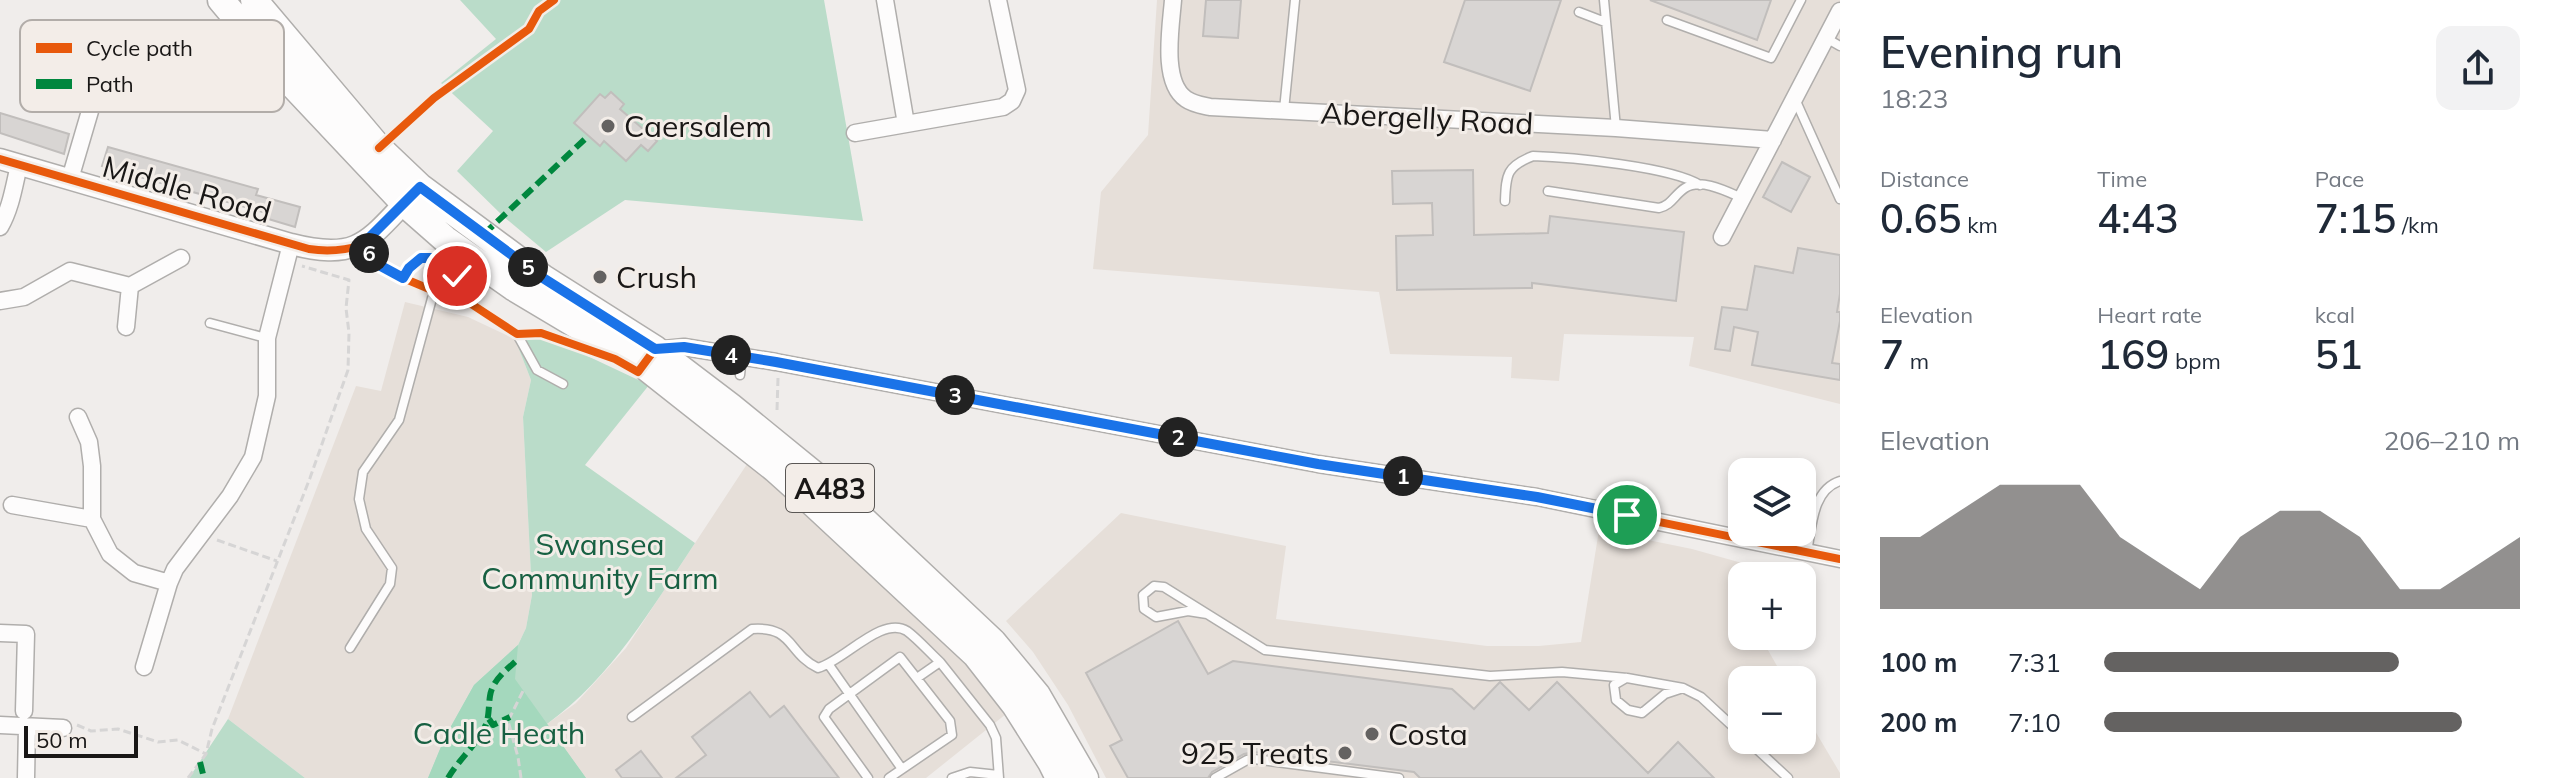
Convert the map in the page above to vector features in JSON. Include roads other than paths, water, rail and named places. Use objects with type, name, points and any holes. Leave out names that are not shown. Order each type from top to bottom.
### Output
[{"type":"main road","name":"A483","points":[[221,0],[238,20]]},
{"type":"main road","name":"A483","points":[[254,0],[271,20]]},
{"type":"main road","name":"A483","points":[[284,36],[379,148],[412,195]]},
{"type":"main road","name":"A483","points":[[284,75],[412,195],[543,278],[648,356],[775,469],[976,655],[1015,705],[1059,778]]},
{"type":"main road","name":"A483","points":[[648,356],[730,406],[822,481],[993,642],[1037,695],[1085,778]]},
{"type":"street","points":[[885,0],[906,124]]},
{"type":"street","points":[[855,133],[1003,107],[1012,101],[1017,90],[998,0]]},
{"type":"street","name":"Abergelly Road","points":[[1173,0],[1171,72],[1179,93],[1187,100],[1210,107],[1616,128],[1773,140]]},
{"type":"street","points":[[1722,237],[1795,98],[1833,42],[1840,11]]},
{"type":"street","points":[[70,179],[90,112]]},
{"type":"street","points":[[0,227],[12,197],[10,162]]},
{"type":"street","name":"Middle Road","points":[[10,162],[70,179],[289,253],[344,250],[362,245]]},
{"type":"street","points":[[362,245],[412,195]]},
{"type":"street","points":[[144,667],[175,569],[230,496],[253,457],[267,396],[267,338],[289,253]]},
{"type":"street","points":[[0,301],[24,297],[70,271],[130,286],[181,258]]},
{"type":"street","points":[[126,327],[130,286]]},
{"type":"street","points":[[648,356],[684,347],[1318,464],[1537,497],[1840,559]]},
{"type":"street","points":[[78,417],[85,429],[92,466],[92,519],[110,554],[134,573],[169,583]]},
{"type":"street","points":[[12,505],[92,519]]},
{"type":"street","points":[[0,633],[26,634],[26,778]]},
{"type":"street","points":[[0,725],[25,719],[63,728]]},
{"type":"lane","points":[[1284,111],[1295,0]]},
{"type":"lane","points":[[1604,0],[1616,128]]},
{"type":"lane","points":[[1667,20],[1771,58],[1801,0]]},
{"type":"lane","points":[[1579,12],[1605,22]]},
{"type":"lane","points":[[1795,98],[1840,199]]},
{"type":"lane","points":[[1505,201],[1506,180],[1511,169],[1533,156],[1680,175],[1700,185],[1743,198]]},
{"type":"lane","points":[[1548,191],[1659,208],[1672,202],[1686,187],[1700,185]]},
{"type":"lane","points":[[362,245],[379,265],[434,291],[453,292],[517,334],[537,370],[563,384]]},
{"type":"lane","points":[[403,278],[421,258],[434,258],[457,276],[460,285],[453,292]]},
{"type":"lane","points":[[350,648],[390,584],[392,568],[366,529],[359,499],[363,472],[399,420],[434,291]]},
{"type":"lane","points":[[210,323],[267,338]]},
{"type":"lane","points":[[740,375],[742,357]]},
{"type":"lane","points":[[1807,552],[1819,498],[1828,487],[1840,481]]},
{"type":"lane","points":[[1207,614],[1188,611],[1156,617],[1144,609],[1143,595],[1154,586],[1164,587],[1265,650],[1490,676],[1562,672],[1627,678],[1683,688],[1701,697],[1728,722]]},
{"type":"lane","points":[[632,717],[752,629],[768,628],[780,632],[806,663],[818,668],[829,665],[885,627],[898,627],[908,632],[940,662],[990,725],[996,738],[999,777],[970,772],[952,778]]},
{"type":"lane","points":[[868,778],[824,717],[829,709],[900,657],[950,721],[952,735],[889,778]]},
{"type":"lane","points":[[917,678],[940,662]]},
{"type":"lane","points":[[829,665],[902,769]]},
{"type":"lane","points":[[1627,678],[1614,685],[1616,700],[1628,710],[1642,713],[1665,694],[1683,688]]},
{"type":"lane","points":[[1762,754],[1788,778]]},
{"type":"lane","points":[[1215,778],[1254,759],[1399,778]]},
{"type":"place","name":"Caersalem","points":[[608,126]]},
{"type":"place","name":"Crush","points":[[600,277]]},
{"type":"place","name":"Costa","points":[[1372,734]]},
{"type":"place","name":"925 Treats","points":[[1345,753]]},
{"type":"park label","name":"Swansea Community Farm","points":[[600,561]]},
{"type":"park label","name":"Cadle Heath","points":[[499,733]]}]
